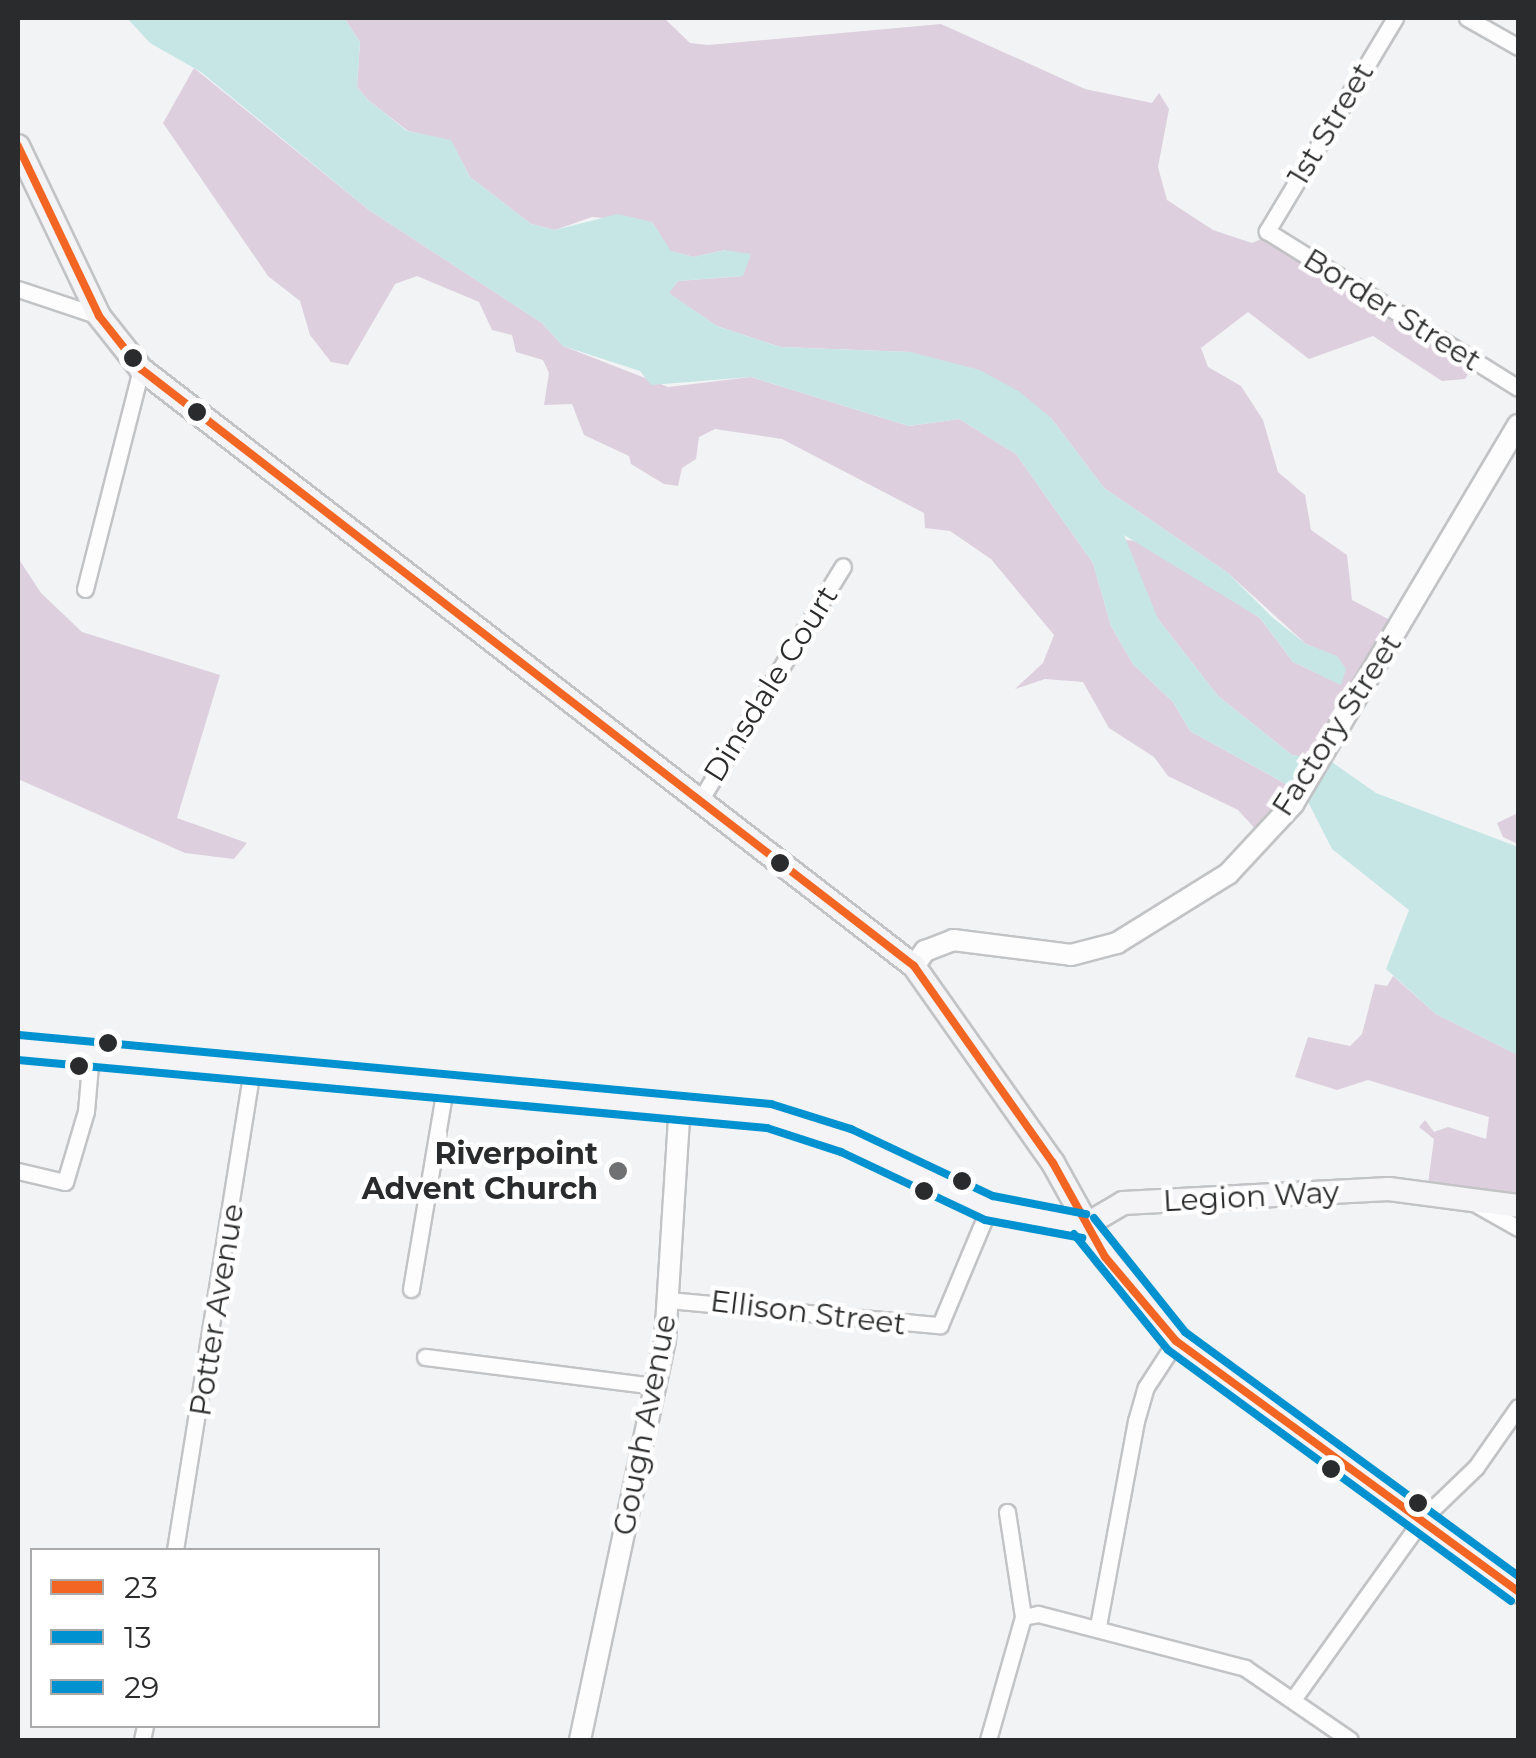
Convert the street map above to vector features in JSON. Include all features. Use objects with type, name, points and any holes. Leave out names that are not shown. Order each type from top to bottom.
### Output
[{"type":"main road","points":[[18,146],[99,316],[141,369],[914,966],[1053,1163],[1084,1226],[1176,1341],[1518,1591]]},
{"type":"main road","points":[[18,1047],[680,1106],[809,1127],[989,1208],[1084,1226]]},
{"type":"main road","name":"Legion Way","points":[[1084,1226],[1123,1203],[1389,1189],[1518,1206]]},
{"type":"street","name":"1st Street","points":[[1267,231],[1395,18]]},
{"type":"street","points":[[1467,18],[1518,47]]},
{"type":"street","name":"Border Street","points":[[1267,231],[1518,388]]},
{"type":"street","points":[[18,288],[99,316]]},
{"type":"street","points":[[85,588],[141,369]]},
{"type":"street","name":"Factory Street","points":[[914,966],[925,951],[953,940],[1071,955],[1117,943],[1228,874],[1292,804],[1518,425]]},
{"type":"street","name":"Dinsdale Court","points":[[699,802],[843,566]]},
{"type":"street","points":[[18,1171],[65,1182],[86,1111],[90,1054]]},
{"type":"street","name":"Potter Avenue","points":[[176,1548],[252,1069]]},
{"type":"street","points":[[410,1289],[446,1087]]},
{"type":"street","name":"Gough Avenue","points":[[580,1740],[656,1386],[668,1300],[680,1106]]},
{"type":"street","points":[[1464,1198],[1518,1228]]},
{"type":"street","name":"Ellison Street","points":[[668,1300],[940,1325],[989,1208]]},
{"type":"street","points":[[1098,1626],[1136,1422],[1146,1387],[1176,1341]]},
{"type":"street","points":[[425,1356],[656,1386]]},
{"type":"street","points":[[1294,1698],[1422,1519],[1476,1466],[1518,1406]]},
{"type":"street","points":[[988,1740],[1023,1617],[1008,1512]]},
{"type":"street","points":[[1023,1617],[1098,1626],[1245,1668],[1350,1740]]},
{"type":"shaded area","points":[[344,18],[664,18],[690,43],[708,45],[941,24],[1085,89],[1152,103],[1159,93],[1169,109],[1158,167],[1167,200],[1213,230],[1252,243],[1266,237],[1478,359],[1465,379],[1442,381],[1373,336],[1309,359],[1248,312],[1201,348],[1208,367],[1241,386],[1263,420],[1278,472],[1305,495],[1311,530],[1347,555],[1352,600],[1405,628],[1320,759],[1292,755],[1218,696],[1158,619],[1120,539],[1142,542],[1260,618],[1293,662],[1340,684],[1337,657],[1306,644],[1228,573],[1104,488],[1051,418],[910,352],[780,347],[717,326],[668,293],[678,281],[743,276],[725,250],[694,257],[670,251],[652,222],[592,217],[555,230],[531,224],[470,177],[451,141],[408,131],[368,100],[357,87],[360,42]]},
{"type":"shaded area","points":[[194,68],[369,210],[542,323],[563,346],[668,387],[751,377],[909,426],[959,419],[1016,454],[1093,563],[1111,626],[1133,664],[1173,702],[1190,731],[1304,794],[1292,821],[1268,843],[1238,810],[1168,776],[1154,757],[1109,728],[1083,682],[1045,679],[1015,689],[1043,663],[1054,635],[991,559],[950,531],[925,528],[924,513],[782,439],[715,429],[699,437],[696,459],[682,468],[678,486],[664,484],[631,464],[629,456],[584,435],[572,404],[544,405],[549,373],[543,360],[516,352],[512,335],[492,330],[479,302],[417,276],[395,284],[348,365],[331,362],[310,335],[300,301],[268,276],[163,123]]},
{"type":"shaded area","points":[[18,558],[41,593],[82,632],[220,675],[177,818],[247,843],[234,859],[185,853],[18,779]]},
{"type":"shaded area","points":[[1518,813],[1518,844],[1503,837],[1497,823]]},
{"type":"shaded area","points":[[1393,976],[1436,1014],[1518,1055],[1518,1206],[1427,1191],[1434,1139],[1419,1127],[1425,1120],[1434,1132],[1448,1127],[1486,1139],[1489,1117],[1368,1080],[1337,1090],[1295,1077],[1308,1037],[1350,1046],[1362,1034],[1375,984],[1387,986]]},
{"type":"water","points":[[127,18],[344,18],[360,42],[357,87],[368,100],[407,131],[451,140],[470,177],[531,224],[555,230],[618,214],[652,222],[671,251],[694,257],[725,250],[751,254],[743,276],[678,281],[669,293],[717,326],[780,347],[910,352],[980,370],[1020,392],[1051,418],[1104,488],[1228,573],[1273,618],[1306,644],[1337,656],[1346,669],[1341,685],[1293,662],[1260,618],[1124,535],[1158,619],[1218,696],[1292,755],[1329,760],[1376,793],[1518,847],[1518,1055],[1436,1014],[1386,969],[1409,910],[1332,849],[1304,794],[1190,731],[1173,702],[1133,664],[1111,626],[1093,563],[1016,454],[959,419],[909,426],[751,377],[651,385],[640,371],[563,346],[542,323],[369,210],[201,72],[150,43]]},
{"type":"transit line","name":"23","points":[[18,146],[99,316],[141,369],[914,966],[1053,1163],[1105,1257],[1176,1341],[1518,1591]]},
{"type":"transit line","name":"29","points":[[19,1035],[771,1104],[851,1129],[993,1196],[1086,1214]]},
{"type":"transit line","name":"13","points":[[18,1060],[767,1128],[841,1152],[985,1220],[1082,1238]]},
{"type":"transit line","name":"29","points":[[1094,1218],[1185,1332],[1518,1576]]},
{"type":"transit line","name":"13","points":[[1074,1234],[1168,1350],[1511,1601]]},
{"type":"place","name":"Riverpoint Advent Church","points":[[618,1171]]}]
